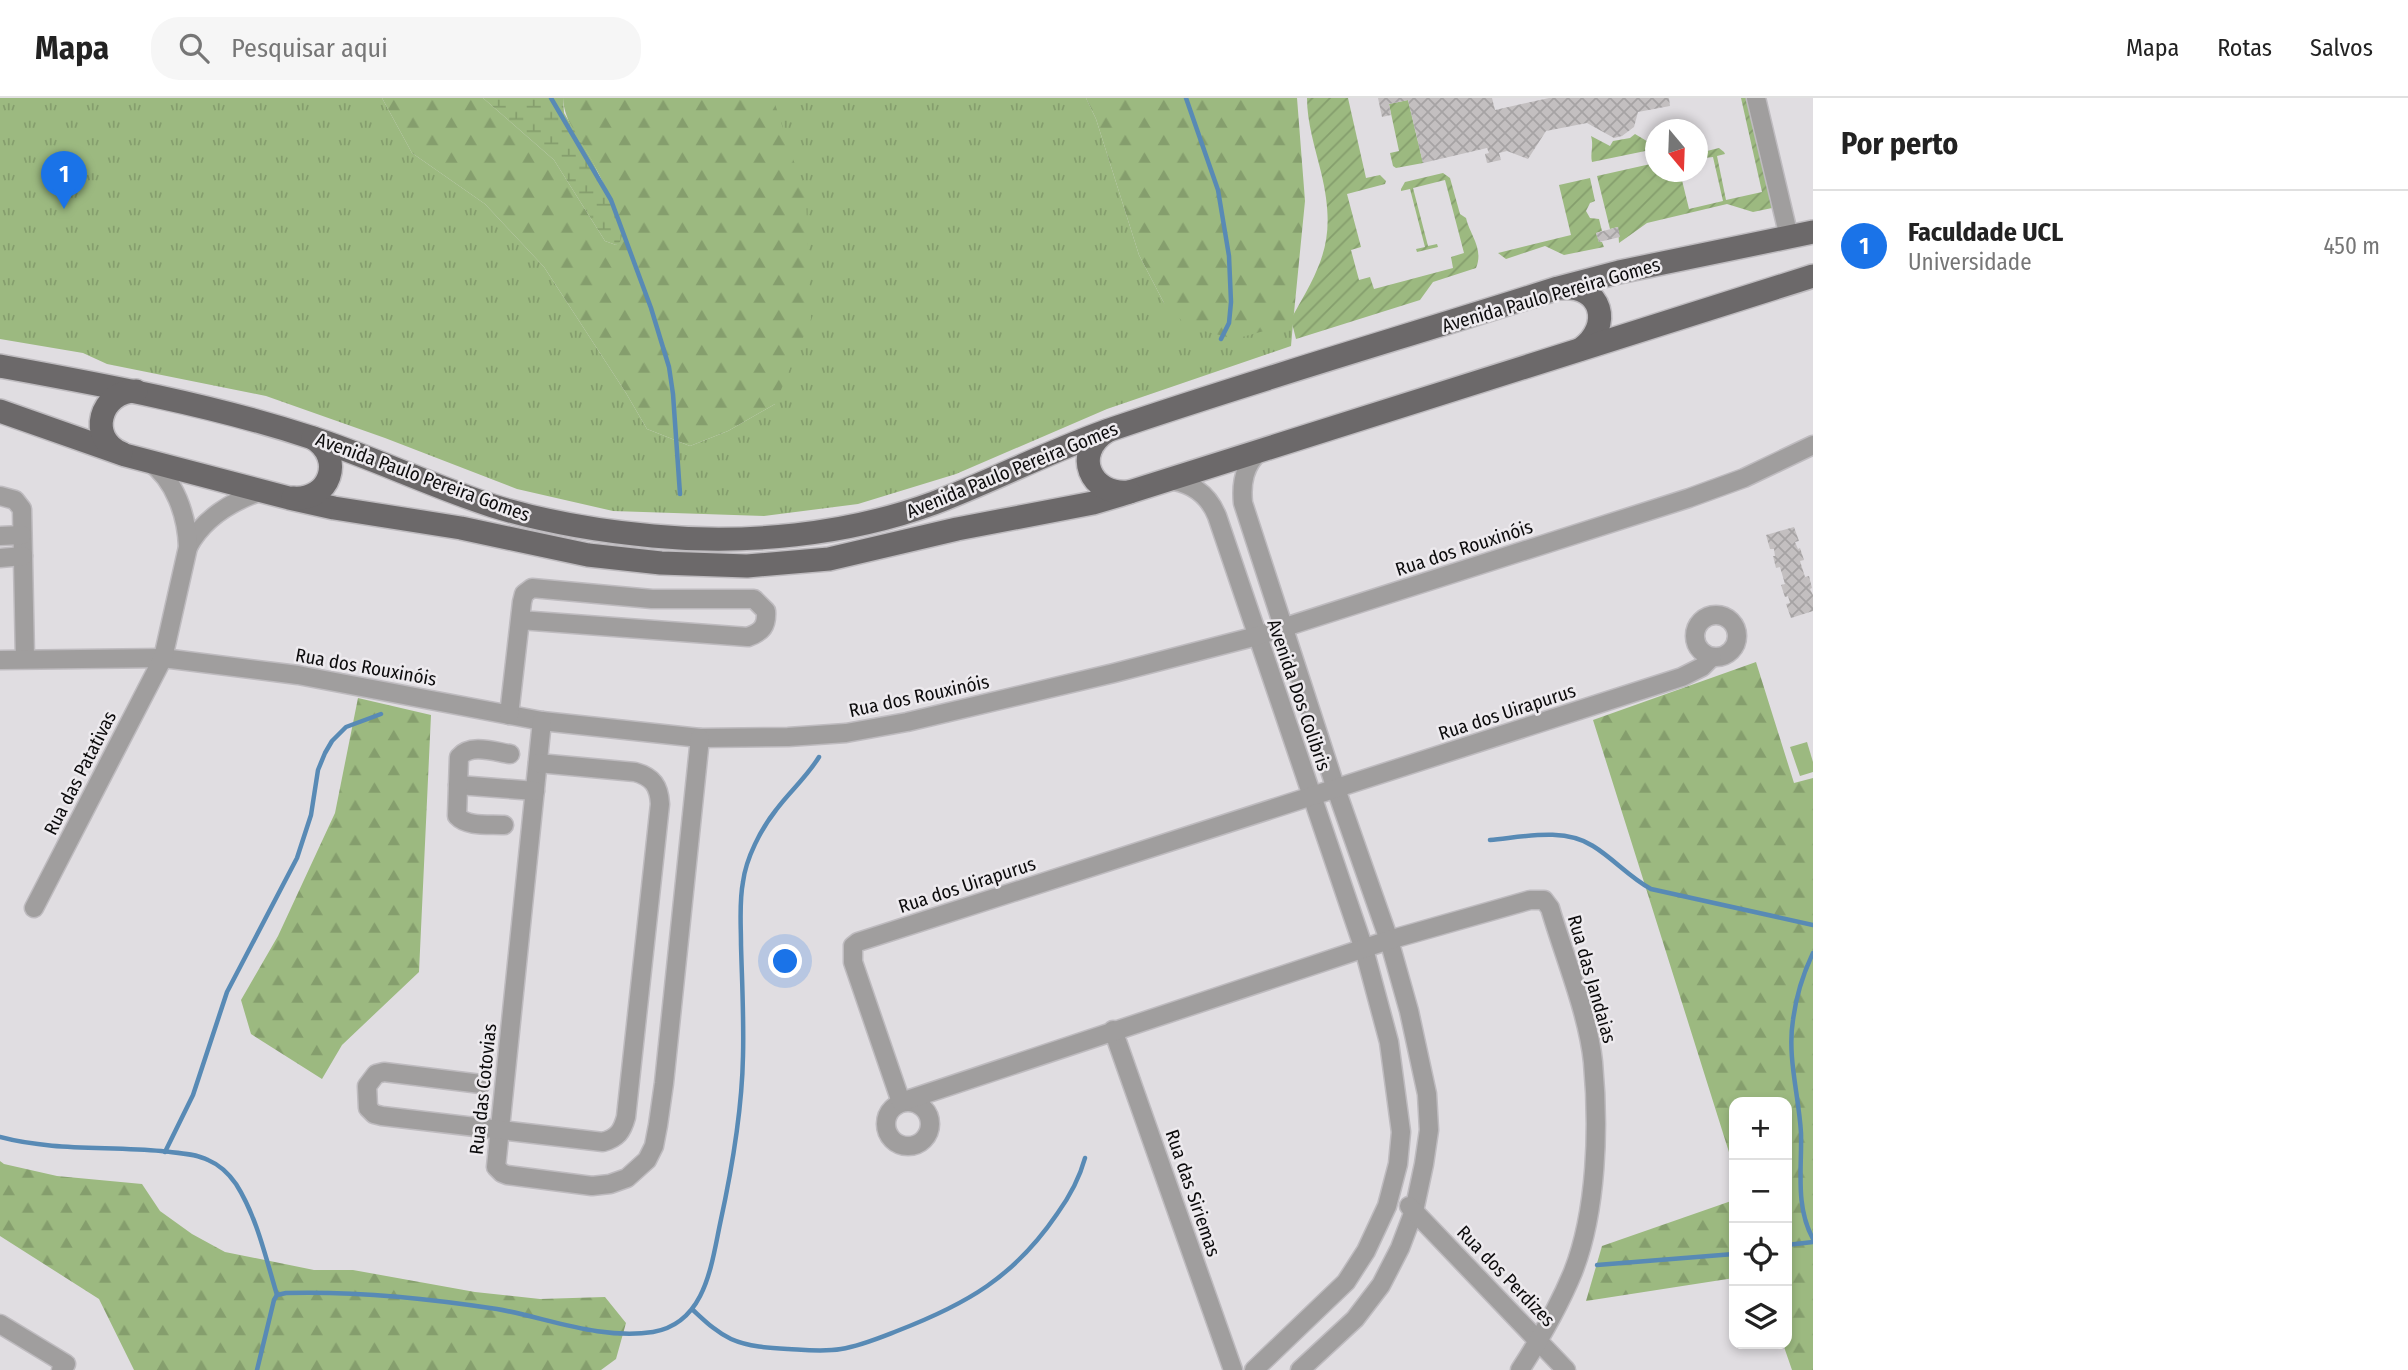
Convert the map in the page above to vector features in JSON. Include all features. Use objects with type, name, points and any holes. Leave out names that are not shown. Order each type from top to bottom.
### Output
[{"type":"main road","name":"Avenida Paulo Pereira Gomes","points":[[0,366],[142,392],[273,425],[366,455],[469,497],[542,519],[657,537],[741,537],[813,533],[884,519],[957,494],[1109,430],[1558,288],[1619,272],[1813,232]]},
{"type":"main road","name":"Avenida Paulo Pereira Gomes","points":[[0,411],[148,461],[334,508],[461,528],[611,558],[747,566],[806,562],[851,555],[957,528],[1093,503],[1813,276]]},
{"type":"main road","points":[[1558,288],[1579,289],[1589,294],[1598,308],[1599,330],[1590,343],[1581,349]]},
{"type":"main road","points":[[125,454],[107,443],[102,434],[102,414],[106,405],[122,393],[142,392]]},
{"type":"main road","points":[[1109,430],[1098,438],[1090,451],[1090,471],[1095,480],[1107,490],[1131,492]]},
{"type":"main road","points":[[289,498],[298,499],[313,495],[328,479],[329,456],[319,442],[310,437]]},
{"type":"street","points":[[1756,98],[1789,237]]},
{"type":"street","name":"Rua dos Rouxinóis","points":[[0,660],[163,657],[298,675],[542,721],[700,738],[846,733],[907,722],[1257,636],[1689,498],[1744,478],[1813,445]]},
{"type":"street","name":"Avenida Dos Colibris","points":[[1260,451],[1249,463],[1245,474],[1243,498],[1336,789],[1389,940],[1409,1012],[1427,1094],[1429,1130],[1414,1212],[1381,1286],[1355,1319],[1300,1370]]},
{"type":"street","points":[[148,461],[162,473],[175,496],[186,525],[188,547]]},
{"type":"street","name":"Avenida Dos Colibris","points":[[1167,480],[1190,485],[1201,492],[1212,506],[1364,949],[1389,1042],[1401,1132],[1398,1164],[1387,1206],[1346,1282],[1254,1370]]},
{"type":"street","points":[[188,547],[198,533],[224,508],[262,491]]},
{"type":"street","points":[[0,496],[20,504],[25,659]]},
{"type":"street","points":[[0,536],[22,535]]},
{"type":"street","name":"Rua das Patativas","points":[[34,908],[163,657],[188,547]]},
{"type":"street","points":[[0,558],[23,556]]},
{"type":"street","points":[[509,715],[520,620],[524,594],[532,588],[652,599],[754,599],[766,611],[766,622],[760,633],[748,637],[520,620]]},
{"type":"street","name":"Rua dos Uirapurus","points":[[1364,949],[901,1102],[853,962],[853,946],[858,942],[1682,677],[1702,667],[1712,657]]},
{"type":"street","name":"Rua das Cotovias","points":[[542,721],[496,1167],[506,1175],[592,1186],[627,1178],[648,1160],[658,1125],[700,738]]},
{"type":"street","points":[[503,825],[462,821],[457,816],[459,757],[464,751],[472,749],[510,754]]},
{"type":"street","points":[[481,1084],[384,1072],[376,1074],[367,1086],[368,1108],[374,1114],[382,1116],[603,1142],[614,1139],[622,1130],[626,1117],[660,804],[659,791],[655,783],[645,775],[635,772],[538,763]]},
{"type":"street","points":[[458,785],[535,791]]},
{"type":"street","name":"Rua das Jandaias","points":[[1364,949],[1530,900],[1544,900],[1550,908],[1583,1016],[1592,1060],[1595,1149],[1591,1200],[1573,1272],[1539,1340],[1520,1370]]},
{"type":"street","name":"Rua das Siriemas","points":[[1113,1030],[1233,1370]]},
{"type":"street","name":"Rua dos Perdizes","points":[[1392,1188],[1566,1370]]},
{"type":"street","points":[[0,1324],[66,1364],[61,1370]]},
{"type":"green space","points":[[0,98],[382,98],[412,153],[485,204],[544,267],[647,429],[690,446],[728,431],[775,404],[773,98],[1086,98],[1096,119],[1139,255],[1164,303],[1293,323],[1291,346],[1107,409],[956,474],[858,504],[764,516],[613,511],[517,489],[266,396],[107,364],[83,353],[0,339]]},
{"type":"green space","points":[[382,98],[483,98],[554,160],[605,241],[616,245],[623,232],[620,223],[601,178],[570,123],[563,98],[773,98],[806,198],[811,319],[775,404],[728,431],[690,446],[647,429],[544,267],[485,204],[412,153]]},
{"type":"green space","points":[[483,98],[563,98],[564,113],[593,162],[619,220],[623,232],[620,242],[616,245],[605,241],[554,160]]},
{"type":"green space","points":[[1086,98],[1297,98],[1305,201],[1293,323],[1235,339],[1188,327],[1164,303],[1139,255],[1096,119]]},
{"type":"green space","points":[[1307,98],[1348,98],[1366,178],[1380,175],[1386,181],[1385,184],[1347,194],[1361,247],[1351,250],[1359,280],[1370,277],[1374,289],[1453,268],[1451,257],[1464,253],[1445,180],[1413,188],[1428,246],[1437,244],[1438,247],[1417,252],[1416,249],[1425,247],[1410,189],[1401,191],[1405,182],[1443,173],[1450,178],[1460,214],[1466,218],[1476,242],[1478,261],[1476,268],[1433,282],[1420,300],[1296,339],[1291,319],[1319,266],[1327,233],[1328,215]]},
{"type":"green space","points":[[1741,98],[1747,98],[1772,208],[1753,212],[1727,204],[1647,223],[1619,243],[1618,227],[1610,229],[1597,176],[1645,165],[1645,182],[1682,182],[1689,209],[1723,201],[1713,157],[1708,158],[1708,151],[1719,148],[1725,154],[1717,156],[1726,200],[1762,192]]},
{"type":"green space","points":[[1408,100],[1423,163],[1396,168],[1390,153],[1399,151],[1389,104]]},
{"type":"green space","points":[[1635,134],[1645,140],[1645,151],[1592,162],[1591,136],[1610,146],[1613,141],[1630,138]]},
{"type":"green space","points":[[1590,178],[1595,201],[1590,203],[1586,211],[1590,218],[1599,219],[1602,231],[1596,233],[1604,247],[1564,255],[1545,246],[1506,259],[1498,253],[1571,235],[1559,185]]},
{"type":"green space","points":[[1756,662],[1794,783],[1813,778],[1813,1370],[1792,1370],[1785,1349],[1792,1349],[1792,1097],[1729,1097],[1729,1152],[1593,720]]},
{"type":"green space","points":[[358,698],[431,715],[419,972],[342,1045],[322,1079],[251,1034],[241,1000],[278,936],[335,813]]},
{"type":"green space","points":[[1807,742],[1813,772],[1800,776],[1790,747]]},
{"type":"green space","points":[[0,1161],[57,1176],[142,1184],[160,1211],[192,1234],[225,1252],[314,1270],[353,1270],[475,1292],[540,1299],[605,1297],[626,1323],[616,1359],[601,1370],[134,1370],[99,1299],[0,1236]]},
{"type":"green space","points":[[1729,1202],[1729,1279],[1586,1301],[1602,1246]]},
{"type":"building","points":[[1378,98],[1492,98],[1495,110],[1549,98],[1669,98],[1670,106],[1638,112],[1634,127],[1622,136],[1614,138],[1587,123],[1546,131],[1528,159],[1507,151],[1499,153],[1501,160],[1487,163],[1487,148],[1423,163],[1408,100],[1389,104],[1391,115],[1382,117]]},
{"type":"building","points":[[1618,227],[1620,237],[1599,242],[1596,233]]},
{"type":"building","points":[[1794,527],[1799,541],[1795,542],[1804,560],[1800,561],[1805,577],[1809,576],[1812,588],[1813,611],[1791,618],[1786,604],[1790,603],[1788,596],[1785,597],[1781,585],[1785,584],[1780,567],[1776,568],[1774,549],[1770,549],[1766,535]]},
{"type":"waterway","points":[[551,98],[611,200],[651,308],[669,367],[680,494]]},
{"type":"waterway","points":[[1186,98],[1218,190],[1229,256],[1229,323],[1221,339]]},
{"type":"waterway","points":[[165,1152],[193,1095],[227,992],[297,858],[311,815],[318,770],[325,753],[346,727],[381,714]]},
{"type":"waterway","points":[[257,1370],[274,1300],[277,1295],[286,1293],[365,1294],[444,1302],[497,1309],[613,1333],[653,1332],[670,1327],[684,1317],[695,1305],[709,1275],[736,1141],[743,1056],[740,913],[745,873],[755,844],[765,826],[819,757]]},
{"type":"waterway","points":[[1490,840],[1543,835],[1582,840],[1651,889],[1813,925]]},
{"type":"waterway","points":[[1813,953],[1796,1003],[1791,1048],[1800,1119],[1802,1200],[1807,1226],[1813,1239]]},
{"type":"waterway","points":[[0,1137],[60,1146],[179,1153],[212,1162],[236,1184],[250,1210],[277,1295]]},
{"type":"waterway","points":[[693,1310],[711,1326],[738,1342],[759,1347],[808,1350],[835,1350],[855,1346],[922,1321],[967,1299],[1006,1272],[1024,1255],[1062,1207],[1077,1181],[1085,1158]]},
{"type":"waterway","points":[[1792,1244],[1813,1242]]},
{"type":"waterway","points":[[1597,1265],[1729,1254]]},
{"type":"place","name":"Faculdade UCL","points":[[64,209]]}]
